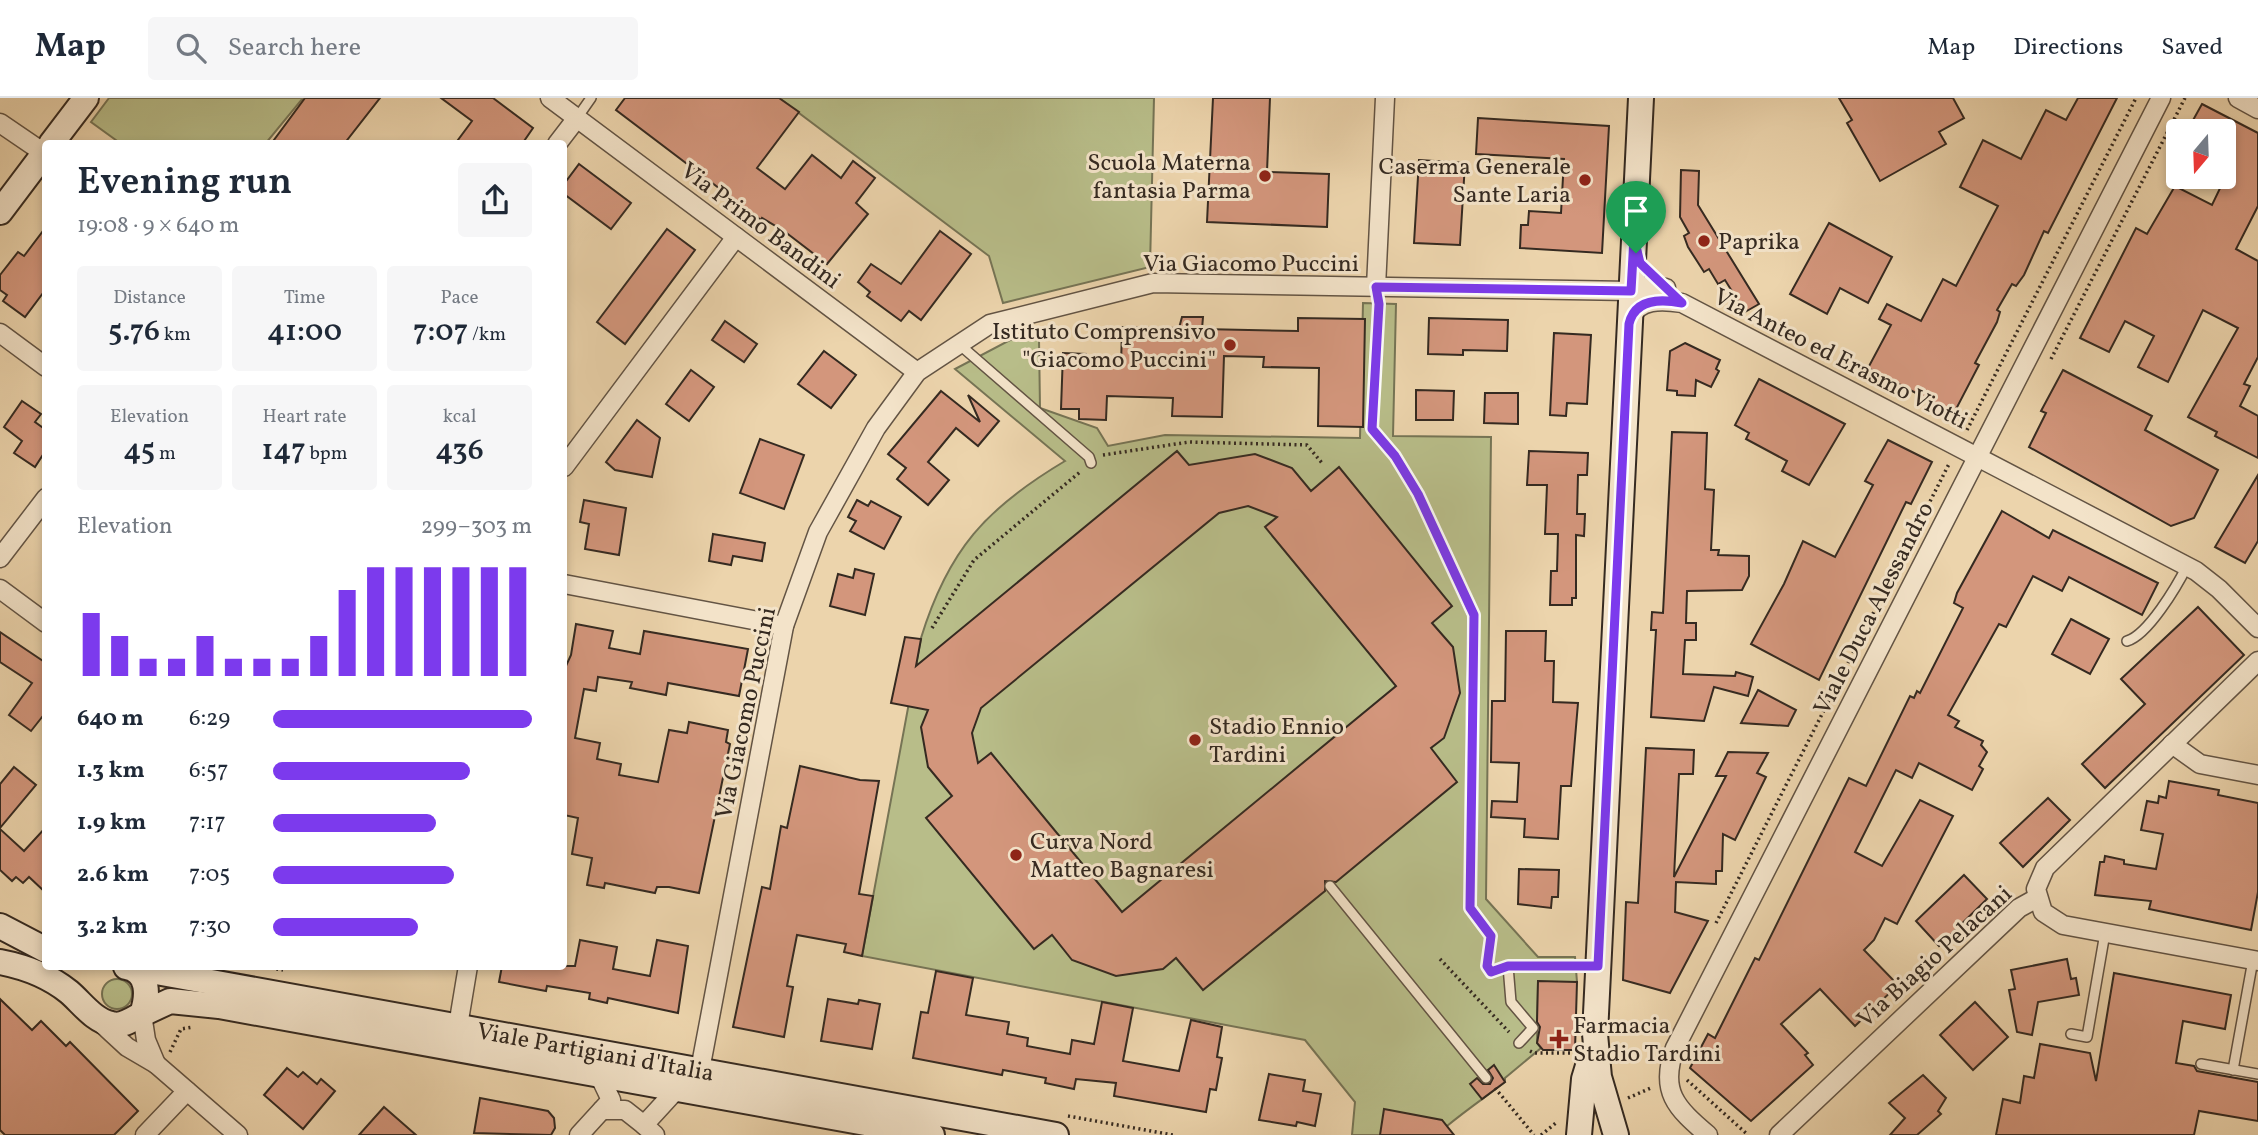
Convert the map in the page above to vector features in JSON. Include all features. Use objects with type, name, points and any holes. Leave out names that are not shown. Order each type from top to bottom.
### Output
[{"type":"main road","points":[[54,140],[86,98]]},
{"type":"main road","points":[[1616,1135],[1600,1085],[1595,1034],[1640,98]]},
{"type":"main road","points":[[0,212],[42,156]]},
{"type":"main road","points":[[0,926],[42,948]]},
{"type":"main road","name":"Viale Partigiani d'Italia","points":[[3,962],[41,973],[69,992],[91,1013],[112,1024],[124,1024],[170,1001],[219,1006],[700,1070],[1056,1135]]},
{"type":"main road","name":"Viale Partigiani d'Italia","points":[[132,970],[143,977],[147,992],[142,1014]]},
{"type":"main road","name":"Viale Partigiani d'Italia","points":[[191,971],[599,1075],[932,1135]]},
{"type":"main road","points":[[1579,1135],[1584,1079],[1595,1034]]},
{"type":"street","name":"Via Primo Bandini","points":[[550,98],[917,372]]},
{"type":"street","points":[[1376,287],[1385,98]]},
{"type":"street","name":"Viale Duca Alessandro","points":[[1708,1135],[1684,1113],[1671,1093],[1667,1074],[1675,1048],[2161,98]]},
{"type":"street","points":[[2238,98],[2258,108]]},
{"type":"street","points":[[560,140],[577,118]]},
{"type":"street","points":[[0,122],[42,146]]},
{"type":"street","points":[[567,463],[736,237]]},
{"type":"street","name":"Via Anteo ed Erasmo Viotti","points":[[1634,238],[1640,263],[1682,303],[1954,454],[1978,457],[2187,566],[2212,582],[2258,628]]},
{"type":"street","name":"Via Giacomo Puccini","points":[[700,1070],[784,626],[818,532],[876,428],[917,372],[990,324],[1153,282],[1631,291]]},
{"type":"street","points":[[1631,291],[1649,285],[1666,288]]},
{"type":"street","name":"Via Anteo ed Erasmo Viotti","points":[[1629,324],[1635,310],[1651,302],[1682,303]]},
{"type":"street","points":[[0,334],[42,364]]},
{"type":"street","points":[[0,558],[42,503]]},
{"type":"street","points":[[567,585],[784,626]]},
{"type":"street","points":[[0,589],[42,620]]},
{"type":"street","name":"Via Biagio Pelacani","points":[[1779,1135],[2019,908],[2036,898],[2037,881],[2045,867],[2258,661]]},
{"type":"street","points":[[2172,744],[2200,764],[2258,775]]},
{"type":"street","points":[[2036,898],[2043,912],[2056,922],[2256,960]]},
{"type":"street","points":[[456,1037],[467,970]]},
{"type":"street","points":[[91,1013],[127,1046],[156,1064],[238,1135]]},
{"type":"street","points":[[142,1014],[146,1040],[156,1064]]},
{"type":"street","points":[[579,1135],[611,1100],[599,1075]]},
{"type":"street","points":[[602,1110],[625,1110],[650,1130],[677,1089]]},
{"type":"street","points":[[145,1135],[187,1091]]},
{"type":"lane","points":[[577,118],[591,98]]},
{"type":"lane","points":[[1376,287],[1379,304],[1372,429],[1395,456],[1418,494],[1474,615],[1470,908],[1491,936],[1487,966],[1491,972],[1508,966],[1598,966]]},
{"type":"lane","points":[[960,345],[1089,457],[1091,463]]},
{"type":"lane","points":[[2127,641],[2137,637],[2173,591],[2187,566]]},
{"type":"lane","points":[[1330,886],[1486,1077]]},
{"type":"lane","points":[[2071,1034],[2087,1037],[2105,933]]},
{"type":"lane","points":[[2233,1069],[2256,960]]},
{"type":"lane","points":[[1508,966],[1511,1002],[1533,1028],[1519,1043]]},
{"type":"lane","points":[[2201,1064],[2258,1074]]},
{"type":"path","points":[[1711,933],[2136,98]]},
{"type":"path","points":[[932,628],[974,560],[1099,456],[1189,442],[1307,445],[1322,463]]},
{"type":"path","points":[[1942,457],[1954,454]]},
{"type":"path","points":[[1653,1088],[1655,1077]]},
{"type":"path","points":[[1685,1077],[1748,1135]]},
{"type":"path","points":[[1495,1088],[1534,1135]]},
{"type":"green space","points":[[109,98],[303,98],[268,140],[116,140],[91,122]]},
{"type":"green space","points":[[779,98],[1154,98],[1150,267],[1003,303],[989,256]]},
{"type":"green space","name":"Stadio Ennio Tardini","points":[[1363,303],[1396,304],[1393,436],[1491,437],[1486,899],[1538,957],[1575,957],[1577,982],[1538,982],[1537,1043],[1541,1048],[1505,1078],[1505,1082],[1447,1126],[1447,1135],[1352,1135],[1355,1102],[1305,1040],[862,956],[921,638],[932,607],[944,580],[973,534],[1013,496],[1065,461],[955,369],[1010,340],[1039,339],[1040,408],[1097,428],[1108,446],[1165,435],[1360,438]]},
{"type":"green space","points":[[117,979],[128,983],[132,994],[128,1005],[117,1009],[106,1005],[102,994],[106,983]]},
{"type":"building","points":[[305,98],[380,98],[347,140],[274,140]]},
{"type":"building","points":[[441,98],[493,98],[533,128],[525,140],[458,140],[472,121]]},
{"type":"building","points":[[625,98],[779,98],[799,112],[757,168],[785,189],[812,155],[841,178],[853,161],[875,178],[856,203],[868,214],[827,264],[784,231],[762,218],[761,220],[616,110]]},
{"type":"building","points":[[1213,98],[1270,98],[1267,172],[1329,174],[1327,227],[1207,222]]},
{"type":"building","points":[[1839,98],[1953,98],[1964,118],[1939,132],[1946,144],[1880,181],[1847,123],[1852,120]]},
{"type":"building","points":[[2078,98],[2117,98],[2048,233],[2044,231],[2024,275],[2016,286],[2012,284],[1997,310],[2000,312],[1997,322],[1975,363],[1979,365],[1954,413],[1868,368],[1891,325],[1879,319],[1887,304],[1921,321],[1943,279],[1956,286],[1998,206],[1960,187],[1983,140],[2021,159],[2046,110],[2066,120]]},
{"type":"building","points":[[2202,104],[2231,119],[2194,119]]},
{"type":"building","name":"Caserma Generale Sante Laria","points":[[1478,118],[1609,126],[1602,253],[1520,248],[1521,225],[1528,225],[1529,211],[1561,213],[1564,159],[1476,154]]},
{"type":"building","points":[[2236,122],[2258,133],[2258,206],[2236,249],[2258,261],[2258,357],[2244,384],[2250,386],[2240,406],[2258,416],[2258,458],[2215,436],[2217,432],[2188,417],[2238,328],[2203,310],[2168,382],[2138,367],[2154,336],[2125,321],[2109,352],[2080,338],[2136,228],[2147,234],[2173,189],[2181,189],[2212,205],[2220,189],[2236,189]]},
{"type":"building","points":[[1419,160],[1465,163],[1460,245],[1414,243]]},
{"type":"building","points":[[579,164],[631,203],[611,229],[567,196],[567,180]]},
{"type":"building","name":"Paprika","points":[[1681,170],[1699,171],[1698,205],[1759,304],[1745,312],[1725,280],[1718,284],[1709,269],[1704,272],[1688,247],[1684,236],[1689,233],[1680,217]]},
{"type":"building","points":[[1829,223],[1892,257],[1868,303],[1840,288],[1827,314],[1790,294]]},
{"type":"building","points":[[667,229],[695,250],[625,344],[597,322]]},
{"type":"building","points":[[940,231],[971,254],[921,320],[909,311],[901,321],[867,296],[870,292],[858,282],[871,264],[901,284]]},
{"type":"building","points":[[42,232],[42,294],[25,317],[3,301],[7,295],[0,290],[0,275],[18,252],[24,256]]},
{"type":"building","name":"Istituto Comprensivo \"Giacomo Puccini\"","points":[[1182,317],[1203,317],[1202,329],[1298,331],[1298,318],[1365,319],[1363,427],[1318,426],[1319,368],[1263,367],[1264,357],[1224,356],[1222,417],[1172,416],[1173,398],[1107,396],[1106,420],[1079,419],[1079,409],[1061,409],[1063,353],[1086,354],[1085,366],[1121,367],[1122,327],[1179,328]]},
{"type":"building","points":[[1429,318],[1508,320],[1507,351],[1463,350],[1463,355],[1428,354]]},
{"type":"building","points":[[725,321],[757,344],[744,362],[712,340]]},
{"type":"building","points":[[1554,333],[1591,335],[1587,404],[1567,403],[1566,416],[1550,415]]},
{"type":"building","points":[[1685,343],[1720,360],[1716,369],[1719,371],[1711,387],[1696,380],[1695,396],[1677,395],[1677,391],[1667,390],[1670,351]]},
{"type":"building","points":[[824,351],[856,375],[831,408],[798,384]]},
{"type":"building","points":[[691,370],[714,387],[689,421],[666,404]]},
{"type":"building","points":[[2063,370],[2152,416],[2145,430],[2218,470],[2194,518],[2171,526],[2029,447],[2046,413],[2041,411]]},
{"type":"building","points":[[1759,379],[1845,424],[1809,485],[1782,471],[1787,461],[1746,439],[1749,433],[1735,425]]},
{"type":"building","points":[[1416,390],[1454,391],[1453,420],[1416,420]]},
{"type":"building","points":[[941,391],[980,422],[968,395],[999,421],[978,446],[956,428],[928,462],[949,480],[928,505],[897,479],[906,468],[888,454]]},
{"type":"building","points":[[1485,393],[1518,393],[1518,424],[1484,423]]},
{"type":"building","points":[[22,401],[41,414],[35,422],[42,427],[42,456],[35,467],[14,453],[22,441],[4,427]]},
{"type":"building","points":[[637,420],[660,438],[652,477],[615,470],[606,462]]},
{"type":"building","points":[[1672,432],[1707,433],[1705,489],[1714,490],[1711,550],[1719,550],[1718,555],[1749,556],[1749,576],[1742,590],[1687,591],[1686,623],[1696,623],[1696,640],[1685,640],[1683,674],[1735,676],[1736,672],[1753,677],[1748,696],[1714,687],[1704,721],[1651,717],[1656,630],[1651,630],[1652,612],[1663,613]]},
{"type":"building","points":[[760,439],[804,455],[784,509],[740,493]]},
{"type":"building","points":[[1888,440],[1932,462],[1911,504],[1906,502],[1819,680],[1751,644],[1784,584],[1803,541],[1835,557],[1873,485],[1865,481]]},
{"type":"building","points":[[1177,451],[1189,465],[1255,454],[1292,468],[1311,491],[1339,467],[1452,606],[1432,623],[1453,647],[1460,693],[1444,738],[1431,748],[1457,782],[1336,882],[1325,881],[1325,891],[1203,990],[1176,958],[1163,969],[1116,976],[1072,960],[1052,935],[1034,949],[926,818],[952,796],[928,767],[921,727],[928,710],[891,703],[905,637],[921,639],[916,666]],"holes":[[[1248,506],[1277,517],[1265,527],[1396,686],[1122,912],[991,753],[978,763],[972,733],[981,708],[1219,513]]]},
{"type":"building","points":[[1529,451],[1588,453],[1587,475],[1578,475],[1577,514],[1585,514],[1584,536],[1576,535],[1576,598],[1572,598],[1572,605],[1550,605],[1551,571],[1557,571],[1558,534],[1545,534],[1547,485],[1527,485]]},
{"type":"building","points":[[2258,475],[2258,541],[2245,563],[2215,547]]},
{"type":"building","points":[[584,500],[626,508],[619,555],[585,549],[589,524],[580,522]]},
{"type":"building","points":[[857,500],[868,506],[871,501],[901,517],[884,549],[850,531],[856,521],[848,517]]},
{"type":"building","points":[[2002,511],[2049,538],[2053,530],[2158,583],[2142,615],[2069,577],[2062,591],[2033,576],[2006,627],[1999,624],[1948,715],[1959,721],[1955,727],[1983,741],[1981,745],[1987,752],[1979,766],[1983,769],[1972,790],[1919,763],[1912,778],[1896,770],[1855,852],[1882,866],[1920,800],[1953,816],[1897,924],[1885,918],[1874,940],[1864,950],[1898,985],[1855,1026],[1820,989],[1781,1024],[1808,1053],[1805,1055],[1813,1065],[1751,1121],[1690,1068],[1708,1034],[1715,1038],[1755,958],[1759,960],[1849,778],[1866,786],[1910,696],[1914,698],[1917,691],[1920,693],[1963,608],[1954,603],[1957,593]]},
{"type":"building","points":[[713,534],[765,543],[762,561],[733,556],[731,565],[709,561]]},
{"type":"building","points":[[855,569],[874,574],[865,615],[830,606],[838,574],[853,578]]},
{"type":"building","points":[[2198,607],[2244,655],[2105,788],[2082,764],[2145,704],[2121,679]]},
{"type":"building","points":[[2071,619],[2109,639],[2090,674],[2052,654]]},
{"type":"building","points":[[576,624],[613,631],[609,648],[640,654],[644,631],[748,649],[739,696],[668,683],[666,695],[630,688],[632,682],[598,677],[596,691],[584,689],[575,738],[600,743],[597,759],[621,764],[619,775],[658,782],[669,730],[687,733],[689,722],[728,730],[726,742],[730,744],[699,893],[669,887],[657,887],[655,893],[605,883],[604,888],[587,885],[592,858],[572,854],[578,818],[567,816],[567,664]]},
{"type":"building","points":[[1506,631],[1546,631],[1545,661],[1554,661],[1553,702],[1578,703],[1571,786],[1561,786],[1558,839],[1524,837],[1525,819],[1491,817],[1492,801],[1517,802],[1519,763],[1491,762],[1492,701],[1505,701]]},
{"type":"building","points":[[0,632],[42,660],[42,717],[31,731],[9,715],[32,683],[0,662]]},
{"type":"building","points":[[1758,690],[1796,710],[1788,726],[1741,723]]},
{"type":"building","points":[[1646,748],[1694,750],[1693,774],[1679,774],[1674,877],[1726,776],[1716,776],[1728,752],[1768,753],[1757,773],[1766,777],[1735,840],[1723,834],[1722,871],[1716,871],[1716,884],[1676,882],[1675,912],[1708,921],[1670,993],[1623,980],[1626,902],[1638,903]]},
{"type":"building","points":[[800,766],[860,780],[879,781],[859,894],[873,896],[862,956],[844,952],[846,944],[797,935],[787,986],[793,987],[784,1037],[733,1027],[762,887],[770,889],[781,826],[787,828]]},
{"type":"building","points":[[14,767],[36,785],[0,828],[0,784]]},
{"type":"building","points":[[2169,781],[2219,790],[2218,795],[2258,803],[2258,892],[2251,930],[2149,909],[2151,901],[2095,895],[2100,862],[2104,862],[2105,856],[2124,860],[2124,864],[2156,869],[2163,834],[2141,830],[2147,801],[2158,803],[2159,796],[2166,798]]},
{"type":"building","points":[[2048,798],[2070,820],[2023,867],[2000,843]]},
{"type":"building","points":[[0,829],[24,851],[42,831],[42,889],[29,877],[23,883],[16,877],[12,881],[0,870]]},
{"type":"building","points":[[1519,869],[1559,870],[1558,897],[1552,897],[1551,908],[1518,904]]},
{"type":"building","points":[[1964,875],[1987,899],[1939,946],[1916,921]]},
{"type":"building","points":[[580,940],[617,947],[613,969],[650,976],[657,940],[688,946],[678,1013],[608,998],[607,1003],[589,999],[590,993],[547,986],[546,991],[499,982],[501,970],[567,970],[567,966],[575,966]]},
{"type":"building","points":[[2067,959],[2071,979],[2076,978],[2079,995],[2038,1002],[2032,1035],[2017,1032],[2009,990],[2015,989],[2011,970]]},
{"type":"building","points":[[936,971],[973,978],[966,1015],[1009,1022],[1007,1034],[1028,1038],[1027,1046],[1070,1054],[1072,1040],[1094,1044],[1102,1002],[1133,1008],[1123,1061],[1179,1071],[1191,1020],[1222,1027],[1217,1057],[1222,1058],[1216,1090],[1210,1089],[1206,1112],[1114,1096],[1116,1083],[1076,1079],[1074,1089],[1045,1083],[1046,1078],[1003,1070],[1002,1075],[913,1058],[921,1012],[928,1013]]},
{"type":"building","points":[[2114,973],[2231,995],[2225,1029],[2183,1021],[2176,1063],[2194,1066],[2197,1071],[2258,1082],[2258,1121],[2199,1111],[2194,1135],[1996,1135],[2003,1099],[2020,1103],[2024,1076],[2034,1078],[2040,1044],[2090,1053],[2096,1081]]},
{"type":"building","points":[[1538,981],[1577,982],[1575,1050],[1543,1050],[1537,1043],[1540,1027],[1537,1022]]},
{"type":"building","points":[[0,999],[32,1030],[41,1021],[66,1046],[70,1042],[138,1111],[114,1135],[5,1135],[0,1130]]},
{"type":"building","points":[[828,999],[858,1004],[859,1000],[880,1004],[872,1049],[821,1041]]},
{"type":"building","points":[[1975,1002],[2008,1037],[1973,1070],[1940,1035]]},
{"type":"building","points":[[1494,1065],[1505,1082],[1482,1099],[1470,1084],[1477,1078],[1483,1084],[1490,1084],[1493,1078],[1488,1070]]},
{"type":"building","points":[[287,1068],[298,1077],[303,1072],[317,1084],[321,1079],[335,1091],[303,1129],[264,1095]]},
{"type":"building","points":[[1269,1074],[1305,1080],[1303,1091],[1321,1094],[1315,1126],[1259,1120]]},
{"type":"building","points":[[1923,1075],[1946,1098],[1938,1111],[1941,1114],[1917,1135],[1890,1135],[1905,1118],[1889,1103]]},
{"type":"building","points":[[480,1098],[548,1111],[554,1118],[555,1128],[551,1135],[474,1133]]},
{"type":"building","points":[[384,1107],[416,1135],[359,1135]]},
{"type":"building","points":[[1384,1109],[1442,1120],[1454,1135],[1380,1135]]},
{"type":"place","name":"Scuola Materna fantasia Parma","points":[[1265,176]]},
{"type":"place","name":"Caserma Generale Sante Laria","points":[[1585,180]]},
{"type":"place","name":"Paprika","points":[[1704,241]]},
{"type":"place","name":"Istituto Comprensivo \"Giacomo Puccini\"","points":[[1230,345]]},
{"type":"place","name":"Stadio Ennio Tardini","points":[[1195,740]]},
{"type":"place","name":"Curva Nord Matteo Bagnaresi","points":[[1016,855]]},
{"type":"place","name":"Farmacia Stadio Tardini","points":[[1559,1039]]},
{"type":"route","points":[[1634,238],[1636,253],[1648,273],[1682,303],[1664,300],[1642,305],[1635,310],[1629,324],[1598,966],[1508,966],[1491,972],[1487,966],[1491,936],[1470,908],[1474,615],[1418,494],[1395,456],[1372,429],[1379,304],[1376,287],[1631,291],[1634,238]]}]
